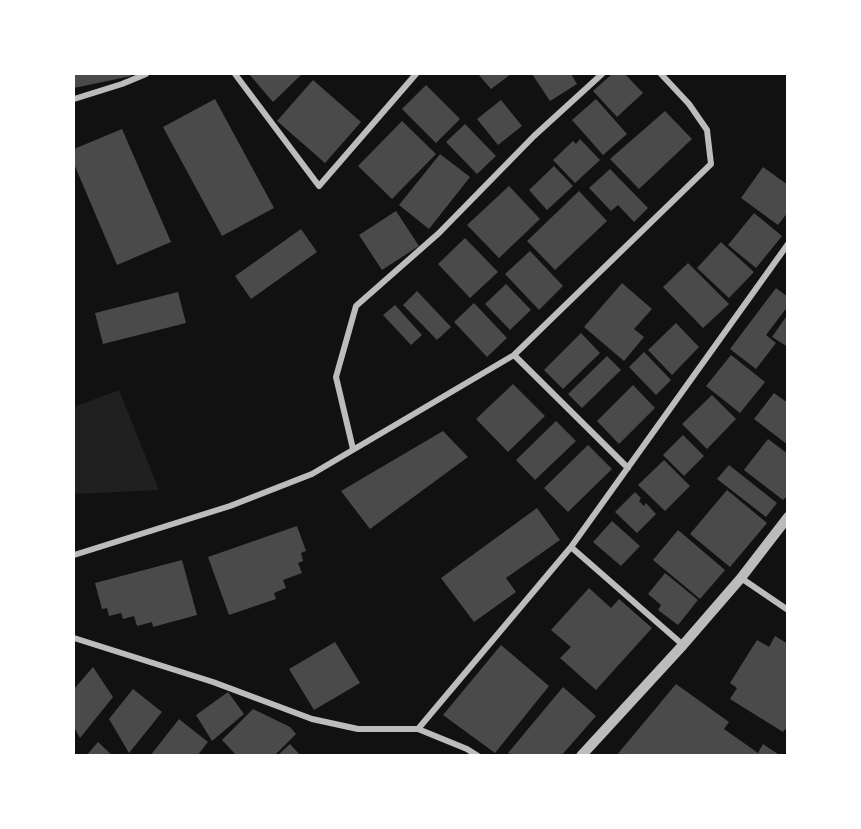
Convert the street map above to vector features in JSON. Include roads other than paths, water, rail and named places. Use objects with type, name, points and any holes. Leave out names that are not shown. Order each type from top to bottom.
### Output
[{"type":"street","points":[[74,99],[146,74]]},
{"type":"street","points":[[235,74],[319,186],[416,74]]},
{"type":"street","points":[[353,449],[336,377],[356,306],[439,233],[534,136],[602,74]]},
{"type":"street","points":[[74,555],[230,506],[312,474],[514,355],[711,164],[708,130],[689,104],[661,74]]},
{"type":"street","points":[[418,729],[571,547],[788,244]]},
{"type":"street","points":[[514,355],[628,468]]},
{"type":"street","points":[[581,756],[683,645],[741,578],[788,517]]},
{"type":"street","points":[[571,547],[683,645]]},
{"type":"street","points":[[741,578],[788,610]]},
{"type":"street","points":[[74,638],[213,682],[312,719],[358,729],[418,729],[467,748],[478,756]]}]
